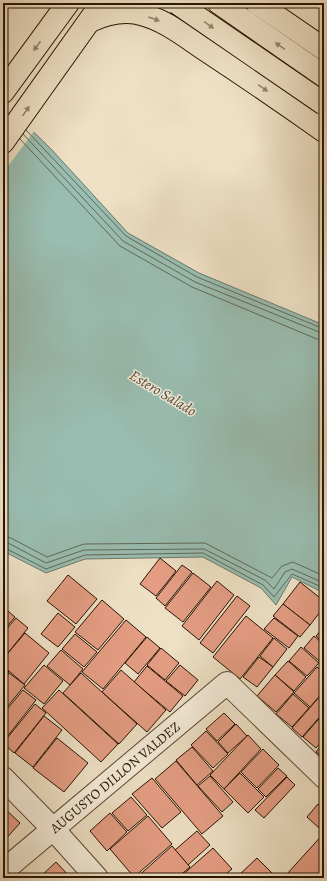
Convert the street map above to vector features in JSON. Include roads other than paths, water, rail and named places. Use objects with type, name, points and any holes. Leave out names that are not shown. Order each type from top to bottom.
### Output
[{"type":"main road","points":[[3,142],[102,3]]},
{"type":"main road","points":[[177,3],[324,104]]},
{"type":"main road","points":[[188,3],[186,9],[187,23],[200,46]]},
{"type":"main road","points":[[219,3],[324,76]]},
{"type":"main road","points":[[257,3],[324,49]]},
{"type":"main road","points":[[279,3],[299,18],[324,42]]},
{"type":"main road","points":[[3,92],[66,6]]},
{"type":"main road","points":[[86,26],[101,15],[115,12],[137,13],[158,20],[176,30],[324,130]]},
{"type":"street","name":"AUGUSTO DILLON VALDEZ","points":[[3,871],[54,830],[227,682],[324,777]]},
{"type":"street","points":[[3,778],[54,830],[97,878]]},
{"type":"water","name":"Estero Salado","points":[[3,102],[52,150],[128,233],[199,273],[324,325],[324,593],[292,577],[276,605],[261,588],[203,557],[85,559],[46,573],[3,551]]}]
